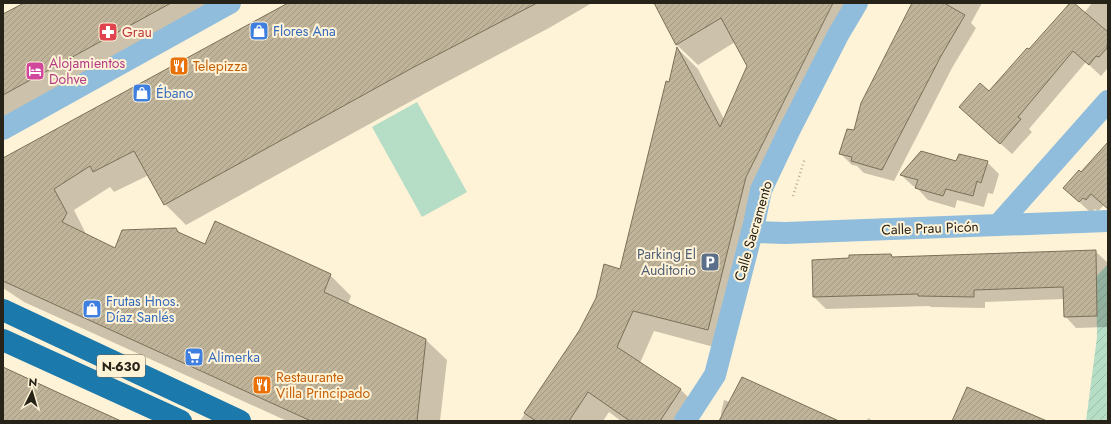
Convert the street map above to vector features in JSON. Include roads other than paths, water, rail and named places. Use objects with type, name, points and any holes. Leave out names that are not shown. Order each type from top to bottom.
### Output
[{"type":"highway","name":"N-630","points":[[3,310],[240,421]]},
{"type":"highway","name":"N-630","points":[[3,340],[181,421]]},
{"type":"street","points":[[3,129],[230,3]]},
{"type":"street","name":"Calle Sacramento","points":[[684,421],[715,375],[764,184],[838,35],[857,3]]},
{"type":"street","points":[[998,225],[1108,101]]},
{"type":"street","name":"Calle Prau Picón","points":[[752,232],[1108,221]]},
{"type":"place","name":"Flores Ana","points":[[259,31]]},
{"type":"place","name":"Grau","points":[[108,32]]},
{"type":"place","name":"Telepizza","points":[[179,66]]},
{"type":"place","name":"Alojamientos Dohve","points":[[35,71]]},
{"type":"place","name":"Ébano","points":[[142,93]]},
{"type":"place","name":"Parking El Auditorio","points":[[710,262]]},
{"type":"place","name":"Frutas Hnos. Díaz Sanlés","points":[[92,309]]},
{"type":"place","name":"Alimerka","points":[[194,357]]},
{"type":"place","name":"Restaurante Villa Principado","points":[[262,385]]}]
